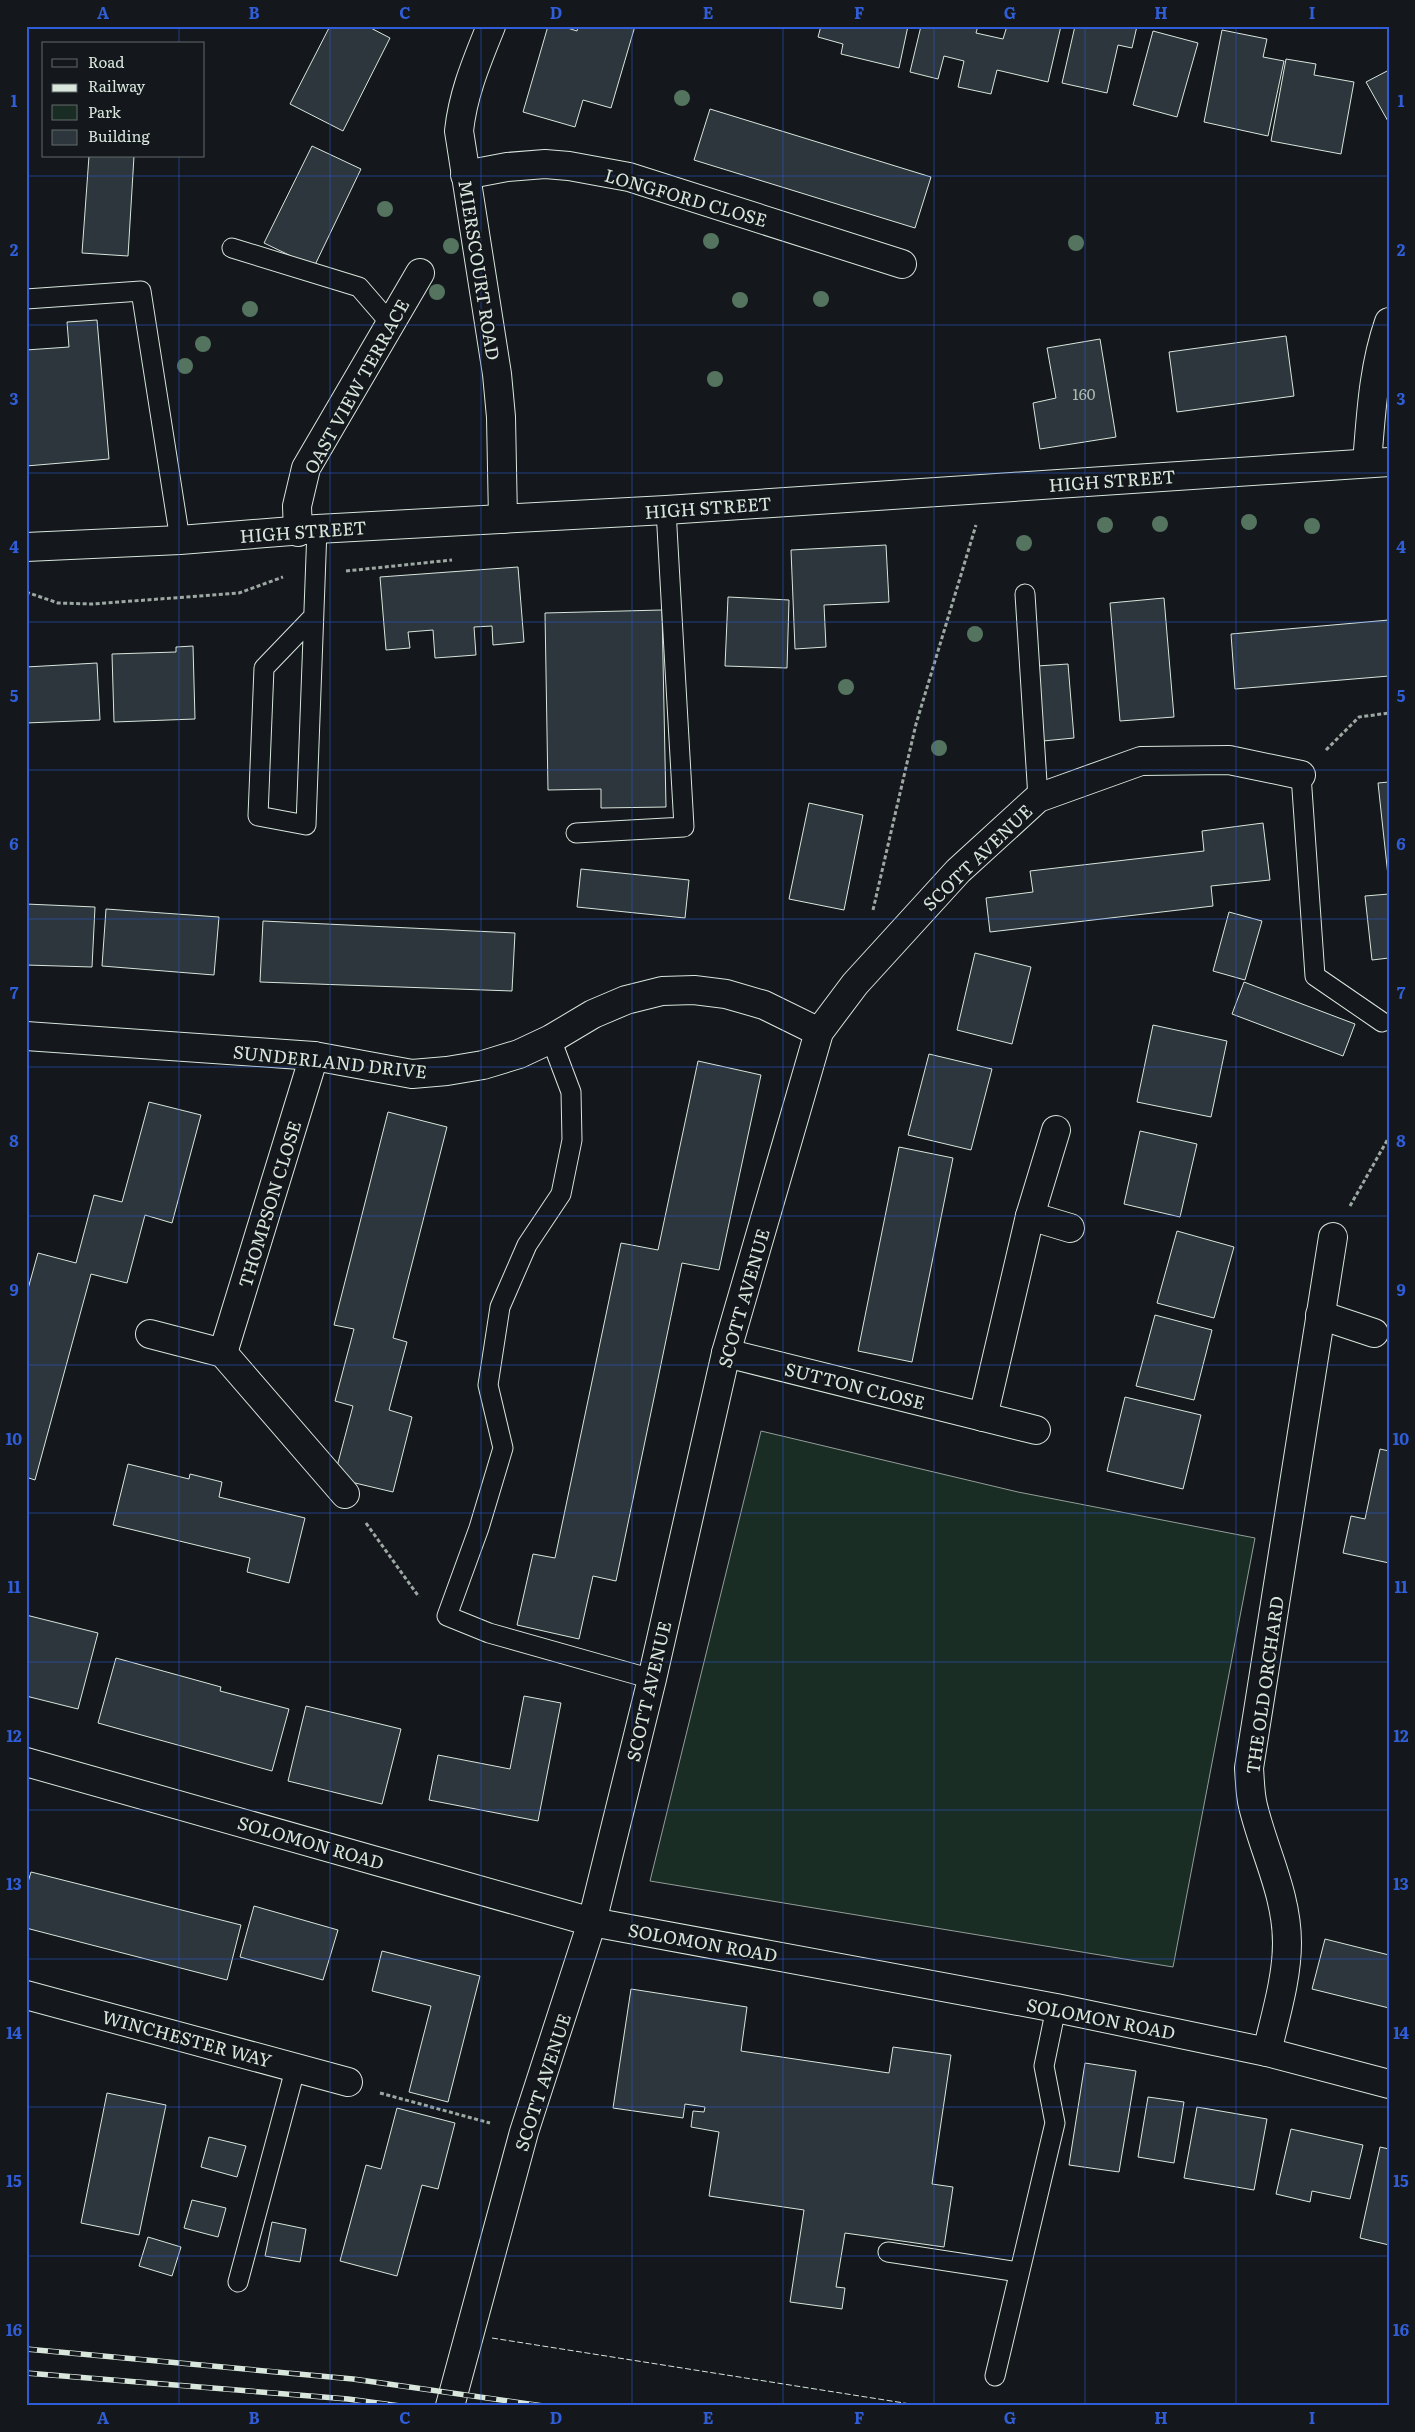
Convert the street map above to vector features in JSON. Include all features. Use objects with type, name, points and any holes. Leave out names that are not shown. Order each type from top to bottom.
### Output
[{"type":"street","name":"MIERSCOURT ROAD","points":[[492,26],[469,78],[462,104],[459,131],[497,374],[501,417],[503,519]]},
{"type":"street","name":"LONGFORD CLOSE","points":[[465,175],[507,167],[545,164],[569,166],[629,177],[902,264]]},
{"type":"street","name":"OAST VIEW TERRACE","points":[[308,530],[297,506],[306,468],[420,273]]},
{"type":"street","points":[[1378,462],[1372,405],[1380,347],[1389,322]]},
{"type":"street","name":"HIGH STREET","points":[[26,547],[180,540],[308,530],[666,510],[1378,462]]},
{"type":"street","name":"SCOTT AVENUE","points":[[450,2406],[524,2132],[592,1922],[652,1679],[726,1352],[819,1032],[856,984],[958,871],[1038,798],[1141,761],[1229,760],[1301,775]]},
{"type":"street","name":"SUNDERLAND DRIVE","points":[[26,1036],[314,1056],[412,1074],[483,1065],[519,1054],[551,1039],[593,1014],[626,1000],[662,990],[694,990],[726,994],[764,1005],[819,1032]]},
{"type":"street","name":"THOMPSON CLOSE","points":[[223,1353],[314,1056]]},
{"type":"street","points":[[983,1417],[1030,1216],[1056,1130]]},
{"type":"street","points":[[1030,1216],[1070,1228]]},
{"type":"street","name":"THE OLD ORCHARD","points":[[1267,2052],[1281,1987],[1287,1943],[1282,1903],[1276,1876],[1252,1804],[1249,1768],[1333,1237]]},
{"type":"street","points":[[1320,1315],[1374,1333]]},
{"type":"street","points":[[150,1334],[223,1353],[345,1494]]},
{"type":"street","name":"SUTTON CLOSE","points":[[726,1352],[1036,1430]]},
{"type":"street","name":"SOLOMON ROAD","points":[[26,1762],[592,1922],[1056,2008],[1267,2052],[1389,2084]]},
{"type":"street","name":"WINCHESTER WAY","points":[[26,1995],[296,2066],[348,2082]]},
{"type":"lane","points":[[232,248],[359,287],[391,324]]},
{"type":"lane","points":[[26,299],[142,291],[180,540]]},
{"type":"lane","points":[[576,833],[684,827],[666,510]]},
{"type":"lane","points":[[308,530],[313,617],[313,637],[306,825],[258,816],[264,668],[313,617]]},
{"type":"lane","points":[[1025,594],[1038,798]]},
{"type":"lane","points":[[1301,775],[1315,976],[1382,1022]]},
{"type":"lane","points":[[551,1039],[571,1092],[572,1140],[560,1194],[527,1245],[500,1307],[488,1385],[503,1448],[479,1528],[448,1616],[489,1633],[652,1679]]},
{"type":"lane","points":[[995,2376],[1055,2123],[1044,2066],[1056,2008]]},
{"type":"lane","points":[[238,2282],[296,2066]]},
{"type":"lane","points":[[888,2252],[1019,2272]]},
{"type":"path","points":[[871,916],[916,724],[976,526],[984,488]]},
{"type":"path","points":[[1301,775],[1358,717],[1389,713]]},
{"type":"path","points":[[1333,1237],[1389,1137]]},
{"type":"path","points":[[345,1494],[429,1611],[448,1616]]},
{"type":"path","points":[[348,2082],[375,2092],[524,2132]]},
{"type":"green space","points":[[761,1431],[1018,1492],[1255,1538],[1173,1967],[650,1881]]},
{"type":"building","points":[[330,26],[367,26],[390,38],[343,131],[290,104]]},
{"type":"building","points":[[548,26],[561,26],[577,31],[578,26],[635,26],[611,108],[583,100],[575,127],[523,112]]},
{"type":"building","points":[[821,26],[908,26],[899,68],[841,54],[843,44],[818,37]]},
{"type":"building","points":[[921,26],[978,26],[976,33],[1003,39],[1007,26],[1061,26],[1048,82],[997,70],[991,94],[958,87],[964,61],[944,56],[938,79],[910,72]]},
{"type":"building","points":[[1075,26],[1137,26],[1132,48],[1118,45],[1107,93],[1062,83]]},
{"type":"building","points":[[1222,30],[1267,39],[1263,57],[1284,61],[1268,136],[1204,122]]},
{"type":"building","points":[[1153,31],[1198,43],[1177,117],[1133,105]]},
{"type":"building","points":[[1286,59],[1316,64],[1314,75],[1354,82],[1341,154],[1271,141]]},
{"type":"building","points":[[1389,70],[1389,123],[1366,82]]},
{"type":"building","points":[[710,109],[931,177],[915,228],[694,160]]},
{"type":"building","points":[[312,146],[361,169],[314,267],[264,243]]},
{"type":"building","points":[[89,158],[134,158],[128,256],[82,253]]},
{"type":"building","points":[[97,320],[109,459],[26,466],[26,350],[69,347],[67,322]]},
{"type":"building","points":[[1286,336],[1294,396],[1177,412],[1169,352]]},
{"type":"building","points":[[1100,339],[1116,437],[1040,449],[1033,403],[1056,398],[1047,348]]},
{"type":"building","points":[[886,545],[889,602],[824,605],[826,647],[795,649],[791,550]]},
{"type":"building","points":[[518,567],[524,642],[493,645],[492,626],[474,627],[476,655],[435,658],[433,630],[408,632],[410,648],[386,650],[380,577]]},
{"type":"building","points":[[728,597],[789,600],[787,668],[725,666]]},
{"type":"building","points":[[1164,598],[1174,717],[1120,721],[1110,603]]},
{"type":"building","points":[[662,610],[666,807],[601,808],[601,789],[548,790],[545,613]]},
{"type":"building","points":[[1389,620],[1389,676],[1235,689],[1231,634]]},
{"type":"building","points":[[193,646],[195,719],[114,722],[112,654],[176,652],[176,647]]},
{"type":"building","points":[[97,663],[100,720],[26,723],[26,667]]},
{"type":"building","points":[[1068,664],[1074,738],[1043,741],[1037,666]]},
{"type":"building","points":[[1389,782],[1389,885],[1378,783]]},
{"type":"building","points":[[809,803],[863,815],[844,910],[789,899]]},
{"type":"building","points":[[1263,823],[1270,880],[1211,886],[1213,906],[990,932],[986,898],[1033,892],[1030,871],[1204,851],[1202,831]]},
{"type":"building","points":[[581,869],[689,880],[685,918],[577,907]]},
{"type":"building","points":[[1389,894],[1389,958],[1372,960],[1365,896]]},
{"type":"building","points":[[26,904],[95,907],[92,967],[26,965]]},
{"type":"building","points":[[106,909],[219,917],[214,975],[102,966]]},
{"type":"building","points":[[1229,912],[1262,921],[1245,980],[1213,971]]},
{"type":"building","points":[[263,921],[515,933],[512,991],[260,982]]},
{"type":"building","points":[[975,953],[1031,967],[1012,1044],[957,1030]]},
{"type":"building","points":[[1244,982],[1355,1024],[1343,1056],[1232,1014]]},
{"type":"building","points":[[1153,1025],[1227,1041],[1211,1117],[1137,1102]]},
{"type":"building","points":[[929,1054],[992,1069],[971,1150],[908,1135]]},
{"type":"building","points":[[698,1061],[761,1075],[719,1270],[682,1263],[616,1581],[593,1576],[579,1639],[517,1625],[533,1554],[555,1558],[621,1243],[658,1250]]},
{"type":"building","points":[[149,1102],[201,1115],[172,1223],[145,1215],[127,1283],[91,1274],[35,1480],[26,1477],[26,1296],[38,1253],[76,1263],[94,1195],[122,1202]]},
{"type":"building","points":[[388,1112],[447,1127],[393,1338],[407,1342],[389,1410],[412,1417],[393,1492],[334,1478],[353,1406],[335,1401],[354,1329],[334,1325]]},
{"type":"building","points":[[1140,1131],[1197,1144],[1180,1217],[1124,1204]]},
{"type":"building","points":[[899,1147],[953,1158],[912,1362],[858,1351]]},
{"type":"building","points":[[1177,1231],[1234,1247],[1214,1318],[1157,1303]]},
{"type":"building","points":[[1155,1315],[1212,1330],[1194,1400],[1136,1386]]},
{"type":"building","points":[[1125,1397],[1201,1415],[1183,1489],[1107,1471]]},
{"type":"building","points":[[1380,1449],[1389,1451],[1389,1563],[1343,1553],[1351,1516],[1365,1519]]},
{"type":"building","points":[[128,1464],[189,1479],[190,1474],[222,1482],[219,1497],[305,1518],[289,1583],[247,1572],[250,1558],[113,1525]]},
{"type":"building","points":[[26,1615],[98,1633],[78,1709],[26,1696]]},
{"type":"building","points":[[116,1658],[221,1687],[220,1691],[289,1709],[272,1771],[98,1723]]},
{"type":"building","points":[[524,1696],[561,1703],[538,1821],[429,1800],[438,1755],[510,1769]]},
{"type":"building","points":[[306,1706],[401,1729],[382,1804],[288,1781]]},
{"type":"building","points":[[31,1872],[241,1925],[227,1980],[26,1928],[26,1889]]},
{"type":"building","points":[[254,1906],[338,1930],[323,1980],[240,1957]]},
{"type":"building","points":[[1325,1939],[1389,1955],[1389,2008],[1312,1989]]},
{"type":"building","points":[[382,1951],[480,1976],[448,2102],[409,2092],[431,2006],[372,1991]]},
{"type":"building","points":[[631,1989],[747,2007],[741,2051],[889,2073],[893,2047],[951,2055],[932,2184],[953,2187],[944,2247],[845,2233],[836,2287],[845,2288],[842,2309],[790,2302],[804,2210],[709,2196],[719,2132],[691,2127],[693,2111],[704,2112],[705,2107],[685,2104],[683,2118],[613,2108]]},
{"type":"building","points":[[1085,2063],[1136,2071],[1119,2172],[1069,2165]]},
{"type":"building","points":[[107,2093],[166,2105],[139,2235],[81,2223]]},
{"type":"building","points":[[1148,2097],[1184,2102],[1174,2163],[1138,2157]]},
{"type":"building","points":[[1197,2107],[1267,2119],[1254,2190],[1184,2178]]},
{"type":"building","points":[[397,2108],[455,2123],[438,2189],[422,2185],[397,2276],[340,2261],[366,2165],[381,2169]]},
{"type":"building","points":[[1291,2129],[1363,2145],[1350,2199],[1312,2191],[1310,2202],[1276,2194]]},
{"type":"building","points":[[209,2137],[246,2146],[237,2177],[201,2167]]},
{"type":"building","points":[[1380,2147],[1389,2149],[1389,2245],[1360,2238]]},
{"type":"building","points":[[192,2200],[226,2208],[218,2237],[184,2228]]},
{"type":"building","points":[[272,2222],[306,2229],[300,2262],[265,2256]]},
{"type":"building","points":[[148,2237],[181,2247],[172,2276],[139,2266]]},
{"type":"railway","points":[[26,2349],[353,2379],[543,2406]]},
{"type":"railway","points":[[26,2373],[348,2399],[400,2406]]},
{"type":"fence","points":[[492,2338],[923,2406]]}]
